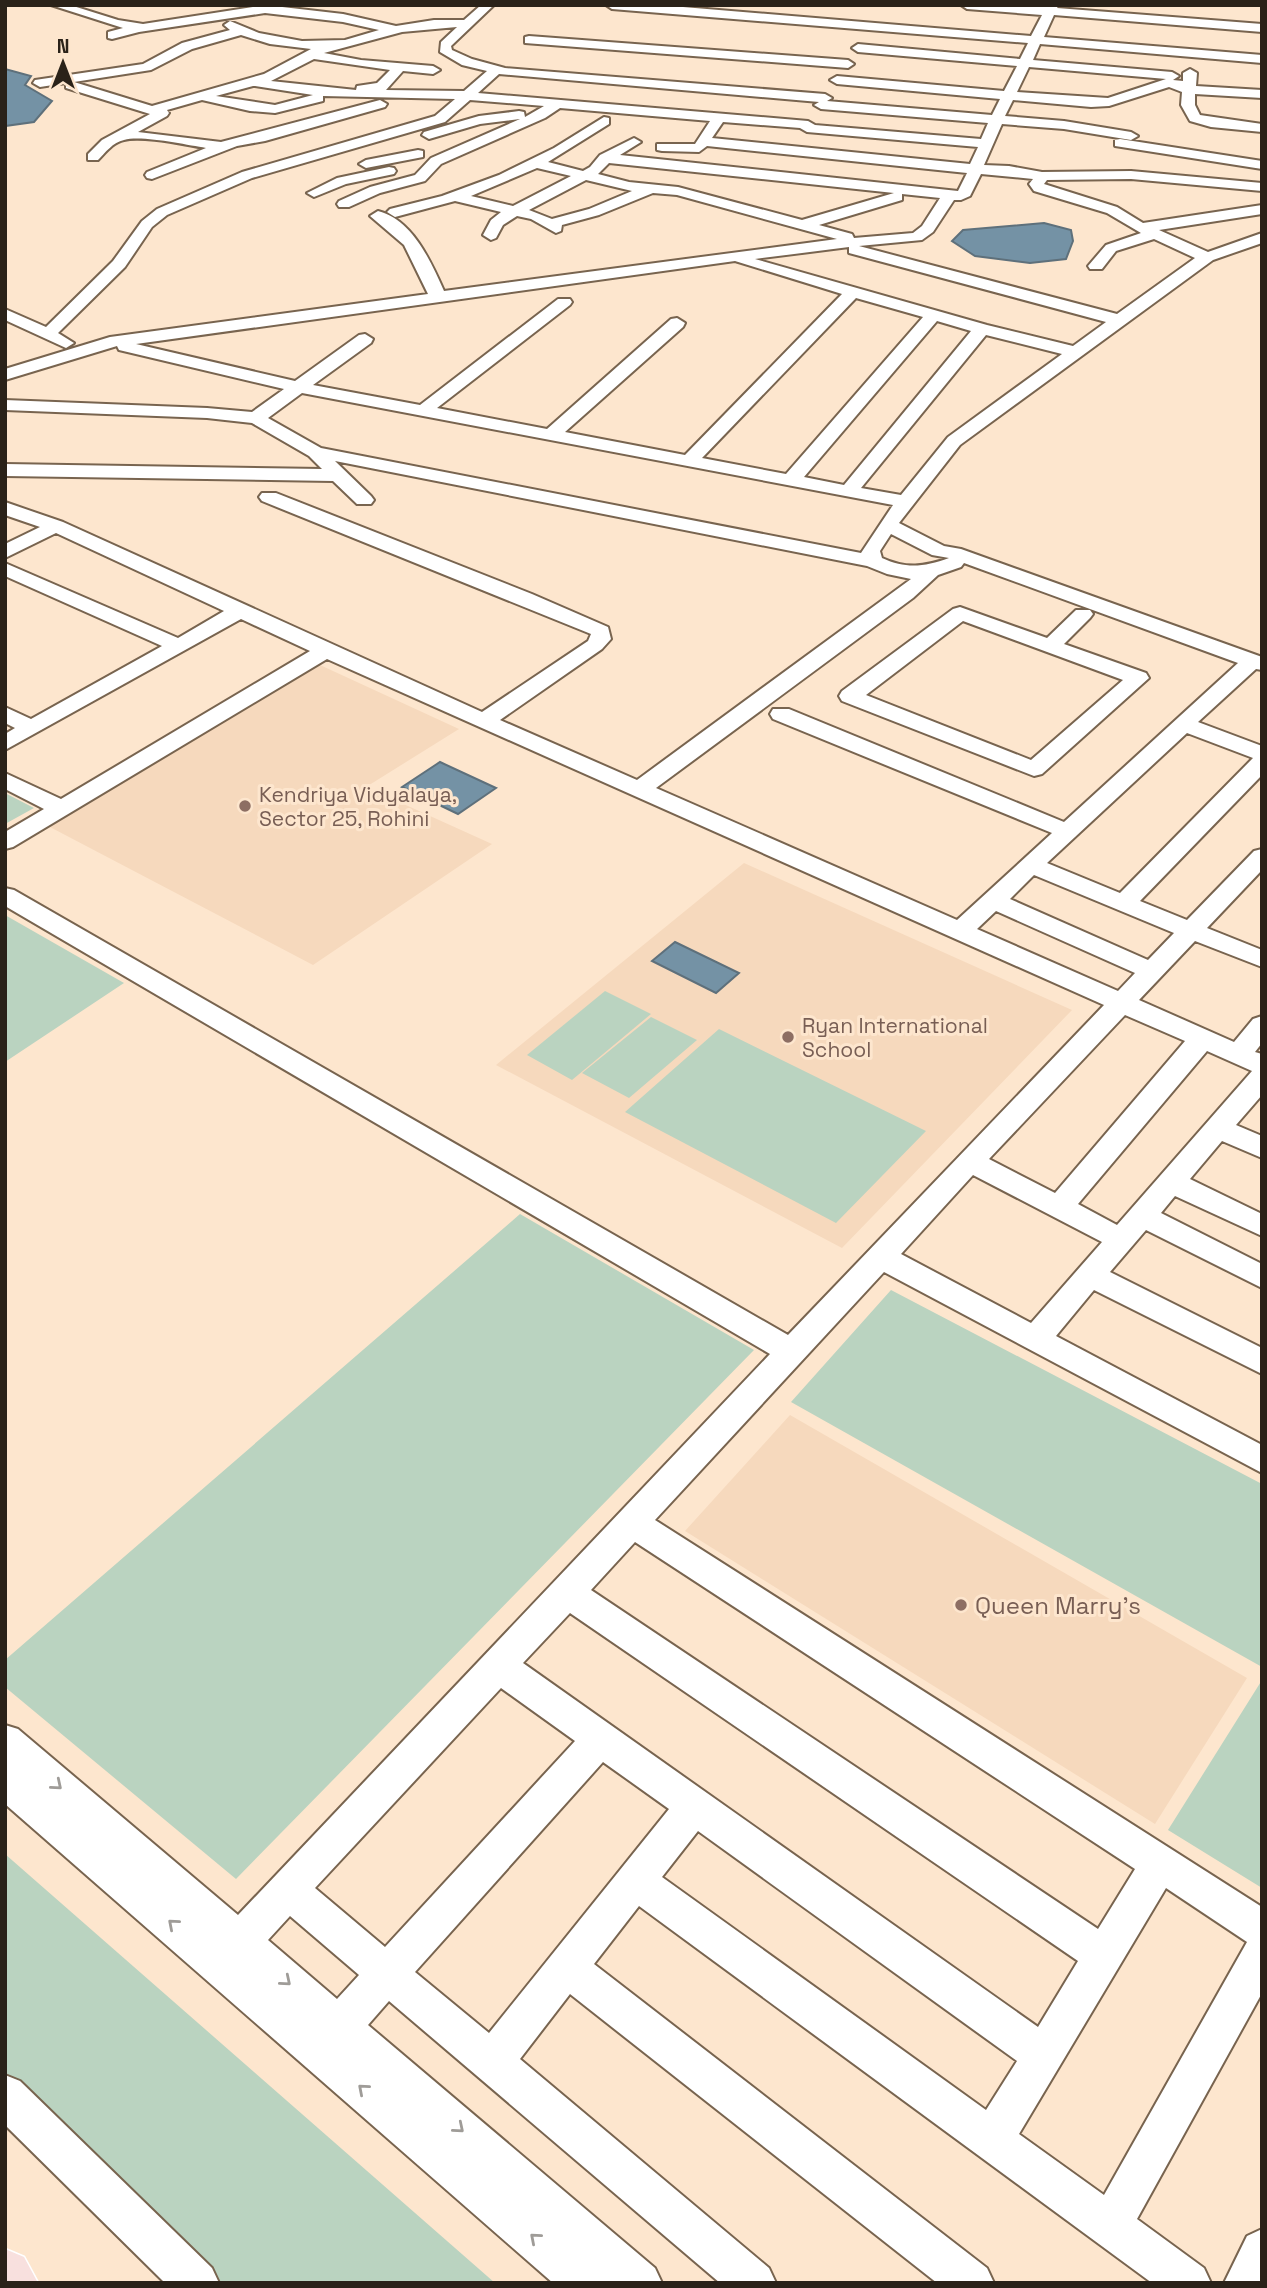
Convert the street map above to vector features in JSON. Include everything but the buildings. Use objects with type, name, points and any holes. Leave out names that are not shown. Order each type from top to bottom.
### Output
[{"type":"main road","points":[[5,2276],[11,2283]]},
{"type":"street","points":[[225,5],[241,13]]},
{"type":"street","points":[[488,5],[445,45],[446,52],[467,62],[501,71],[660,85],[888,154],[978,163],[1077,182],[1105,183],[1159,193]]},
{"type":"street","points":[[612,5],[795,12]]},
{"type":"street","points":[[742,5],[877,19],[1045,22],[1139,34],[1262,28]]},
{"type":"street","points":[[967,5],[1045,22],[1139,34],[1262,39]]},
{"type":"street","points":[[1139,34],[1147,5]]},
{"type":"street","points":[[64,6],[117,24],[146,27],[163,40],[183,47]]},
{"type":"street","points":[[111,35],[271,7],[347,19],[421,39],[450,40]]},
{"type":"street","points":[[93,17],[116,9]]},
{"type":"street","points":[[702,31],[716,9]]},
{"type":"street","points":[[347,19],[372,10]]},
{"type":"street","points":[[134,12],[171,25]]},
{"type":"street","points":[[40,83],[130,71],[156,64],[183,47],[241,31],[293,21],[309,14]]},
{"type":"street","points":[[214,18],[241,31],[297,44],[330,45],[348,44],[391,30],[435,22],[466,24]]},
{"type":"street","points":[[748,210],[767,189],[853,51],[877,19]]},
{"type":"street","points":[[293,21],[364,38]]},
{"type":"street","points":[[453,196],[531,215],[553,226],[594,212],[644,189],[682,177],[767,189],[868,187],[949,196],[964,194],[1045,22]]},
{"type":"street","points":[[541,30],[556,30],[695,40],[687,51],[678,62],[522,49],[541,30]]},
{"type":"street","points":[[1139,34],[1195,54],[1262,59]]},
{"type":"street","points":[[278,55],[297,44]]},
{"type":"street","points":[[155,109],[269,77],[330,45]]},
{"type":"street","points":[[321,78],[382,51]]},
{"type":"street","points":[[687,51],[853,51],[937,72],[1008,96],[1114,106],[1158,87],[1178,84],[1189,94],[1212,107]]},
{"type":"street","points":[[1195,54],[1189,94],[1202,121],[1262,128]]},
{"type":"street","points":[[311,55],[353,63],[433,70]]},
{"type":"street","points":[[1240,57],[1256,75]]},
{"type":"street","points":[[311,175],[440,119],[464,96],[514,60],[836,82],[937,72],[1022,68],[1158,87]]},
{"type":"street","points":[[412,93],[416,79],[433,70],[467,62]]},
{"type":"street","points":[[269,77],[321,78],[375,89],[381,87],[399,68]]},
{"type":"street","points":[[1022,68],[1189,94],[1262,101]]},
{"type":"street","points":[[123,100],[147,89],[130,71]]},
{"type":"street","points":[[311,175],[364,142],[391,140],[478,120],[541,115],[627,121],[644,106],[670,72]]},
{"type":"street","points":[[868,187],[937,72]]},
{"type":"street","points":[[246,141],[311,175],[342,181],[436,161],[541,115],[563,99],[581,79]]},
{"type":"street","points":[[59,81],[155,109],[161,115],[121,134],[93,157]]},
{"type":"street","points":[[255,82],[325,92],[378,95],[445,93],[644,106],[805,130],[888,154],[978,163]]},
{"type":"street","points":[[281,92],[374,105]]},
{"type":"street","points":[[152,175],[223,148],[320,120],[374,105],[436,97],[445,93]]},
{"type":"street","points":[[1189,94],[1262,94]]},
{"type":"street","points":[[197,96],[277,110],[297,107],[317,97]]},
{"type":"street","points":[[644,106],[805,130]]},
{"type":"street","points":[[705,142],[913,113],[1074,126],[1262,165]]},
{"type":"street","points":[[591,131],[634,142],[689,150],[699,148],[705,142],[719,118]]},
{"type":"street","points":[[320,120],[364,142]]},
{"type":"street","points":[[395,212],[453,196],[537,161],[604,121]]},
{"type":"street","points":[[1236,126],[1242,141],[1262,142]]},
{"type":"street","points":[[121,134],[163,137],[223,148]]},
{"type":"street","points":[[1091,175],[1102,156],[1132,137]]},
{"type":"street","points":[[391,140],[436,161]]},
{"type":"street","points":[[491,235],[496,223],[514,211],[580,175],[595,170],[605,158],[634,142]]},
{"type":"street","points":[[478,143],[580,175],[644,189],[678,191],[863,242]]},
{"type":"street","points":[[1224,159],[1239,146]]},
{"type":"street","points":[[48,334],[119,264],[153,217],[220,185],[311,175],[418,154]]},
{"type":"street","points":[[605,158],[767,189]]},
{"type":"street","points":[[344,205],[375,190],[417,179],[436,161]]},
{"type":"street","points":[[1208,257],[1151,229],[1123,219],[1112,210],[1040,188],[1036,184],[1048,176],[1091,175],[1150,176],[1229,186],[1262,187]]},
{"type":"street","points":[[417,179],[421,183],[412,191],[375,214],[403,232],[412,242],[423,257],[438,297]]},
{"type":"street","points":[[594,193],[611,182]]},
{"type":"street","points":[[1096,266],[1111,248],[1229,186]]},
{"type":"street","points":[[803,225],[914,192]]},
{"type":"street","points":[[5,375],[110,342],[731,257],[832,244],[906,239],[922,234],[949,196]]},
{"type":"street","points":[[1203,200],[1254,210]]},
{"type":"street","points":[[531,215],[571,201]]},
{"type":"street","points":[[1151,229],[1254,210]]},
{"type":"street","points":[[873,561],[870,551],[887,525],[954,440],[1208,257],[1262,238]]},
{"type":"street","points":[[832,244],[1119,320]]},
{"type":"street","points":[[731,257],[982,329],[1076,352]]},
{"type":"street","points":[[690,460],[853,292]]},
{"type":"street","points":[[424,410],[564,302]]},
{"type":"street","points":[[5,314],[79,350]]},
{"type":"street","points":[[792,479],[934,315]]},
{"type":"street","points":[[551,435],[677,323]]},
{"type":"street","points":[[849,491],[982,329]]},
{"type":"street","points":[[256,418],[365,339]]},
{"type":"street","points":[[110,342],[296,387],[905,502]]},
{"type":"street","points":[[5,405],[206,413],[256,418],[315,452],[364,500]]},
{"type":"street","points":[[315,452],[873,561],[910,574],[930,573]]},
{"type":"street","points":[[5,470],[341,475]]},
{"type":"street","points":[[5,490],[38,471]]},
{"type":"street","points":[[269,497],[526,598],[601,631],[601,639],[587,651],[484,721]]},
{"type":"street","points":[[5,508],[56,526],[484,721],[1250,1059],[1262,1025]]},
{"type":"street","points":[[887,525],[947,557],[1083,614],[1254,668]]},
{"type":"street","points":[[5,552],[56,526]]},
{"type":"street","points":[[641,788],[954,553],[1254,668]]},
{"type":"street","points":[[5,569],[177,645]]},
{"type":"street","points":[[5,743],[242,610]]},
{"type":"street","points":[[960,613],[1138,678],[1034,769],[938,731],[850,696],[960,613]]},
{"type":"street","points":[[1050,646],[1083,614]]},
{"type":"street","points":[[5,842],[326,650]]},
{"type":"street","points":[[961,931],[1182,724],[1254,668]]},
{"type":"street","points":[[780,714],[1067,831]]},
{"type":"street","points":[[5,715],[32,728]]},
{"type":"street","points":[[1182,724],[1262,754]]},
{"type":"street","points":[[898,762],[938,731]]},
{"type":"street","points":[[1124,903],[1262,762]]},
{"type":"street","points":[[5,780],[61,808]]},
{"type":"street","points":[[230,1953],[970,1161],[1262,856]]},
{"type":"street","points":[[1030,865],[1262,959]]},
{"type":"street","points":[[5,895],[792,1352]]},
{"type":"street","points":[[992,900],[1150,970]]},
{"type":"street","points":[[1059,1208],[1203,1038]]},
{"type":"street","points":[[1035,1339],[1262,1077]]},
{"type":"street","points":[[1217,1126],[1262,1148]]},
{"type":"street","points":[[970,1161],[1120,1239]]},
{"type":"street","points":[[1170,1182],[1262,1226]]},
{"type":"street","points":[[1141,1216],[1262,1277]]},
{"type":"street","points":[[881,1256],[1262,1460]]},
{"type":"street","points":[[1090,1275],[1262,1362]]},
{"type":"street","points":[[632,1523],[1262,1929]]},
{"type":"street","points":[[567,1592],[1104,1956]]},
{"type":"street","points":[[497,1665],[1043,2055]]},
{"type":"street","points":[[340,2026],[601,1738]]},
{"type":"street","points":[[5,1741],[587,2283]]},
{"type":"street","points":[[5,1780],[230,1953],[340,2026],[640,2283]]},
{"type":"street","points":[[492,2062],[695,1806]]},
{"type":"street","points":[[992,2140],[1160,1863]]},
{"type":"street","points":[[636,1881],[1189,2283]]},
{"type":"street","points":[[288,1890],[754,2283]]},
{"type":"street","points":[[1110,2225],[1262,1954]]},
{"type":"street","points":[[567,1967],[972,2283]]},
{"type":"street","points":[[5,2096],[197,2283]]},
{"type":"street","points":[[1245,2283],[1262,2251]]},
{"type":"shaded area","name":"Kendriya Vidyalaya, Sector 25, Rohini","points":[[320,665],[459,729],[366,787],[492,844],[313,965],[48,826]]},
{"type":"shaded area","name":"Ryan International School","points":[[744,863],[1072,1010],[842,1248],[496,1065]]},
{"type":"shaded area","name":"Queen Marry's","points":[[790,1415],[1247,1678],[1155,1824],[685,1531]]},
{"type":"green space","points":[[5,793],[34,808],[5,824]]},
{"type":"green space","points":[[5,915],[124,983],[5,1062]]},
{"type":"green space","points":[[605,991],[651,1014],[572,1080],[527,1055]]},
{"type":"green space","points":[[651,1017],[697,1040],[629,1098],[582,1073]]},
{"type":"green space","points":[[719,1029],[926,1131],[836,1223],[625,1112]]},
{"type":"green space","points":[[520,1214],[754,1350],[236,1879],[5,1687],[5,1660]]},
{"type":"green space","points":[[891,1290],[1262,1484],[1262,1667],[791,1402]]},
{"type":"green space","points":[[1262,1680],[1262,1888],[1168,1830]]},
{"type":"green space","points":[[5,1854],[495,2283],[222,2283],[5,2076]]},
{"type":"water","points":[[5,69],[31,76],[25,85],[52,101],[34,122],[5,126]]},
{"type":"water","points":[[1044,223],[1071,230],[1073,241],[1066,259],[1030,263],[975,256],[952,241],[963,230]]},
{"type":"water","points":[[440,762],[496,788],[458,814],[402,787]]},
{"type":"water","points":[[675,942],[739,973],[716,993],[652,961]]},
{"type":"place","name":"Kendriya Vidyalaya, Sector 25, Rohini","points":[[245,806]]},
{"type":"place","name":"Ryan International School","points":[[788,1037]]},
{"type":"place","name":"Queen Marry's","points":[[961,1605]]}]
